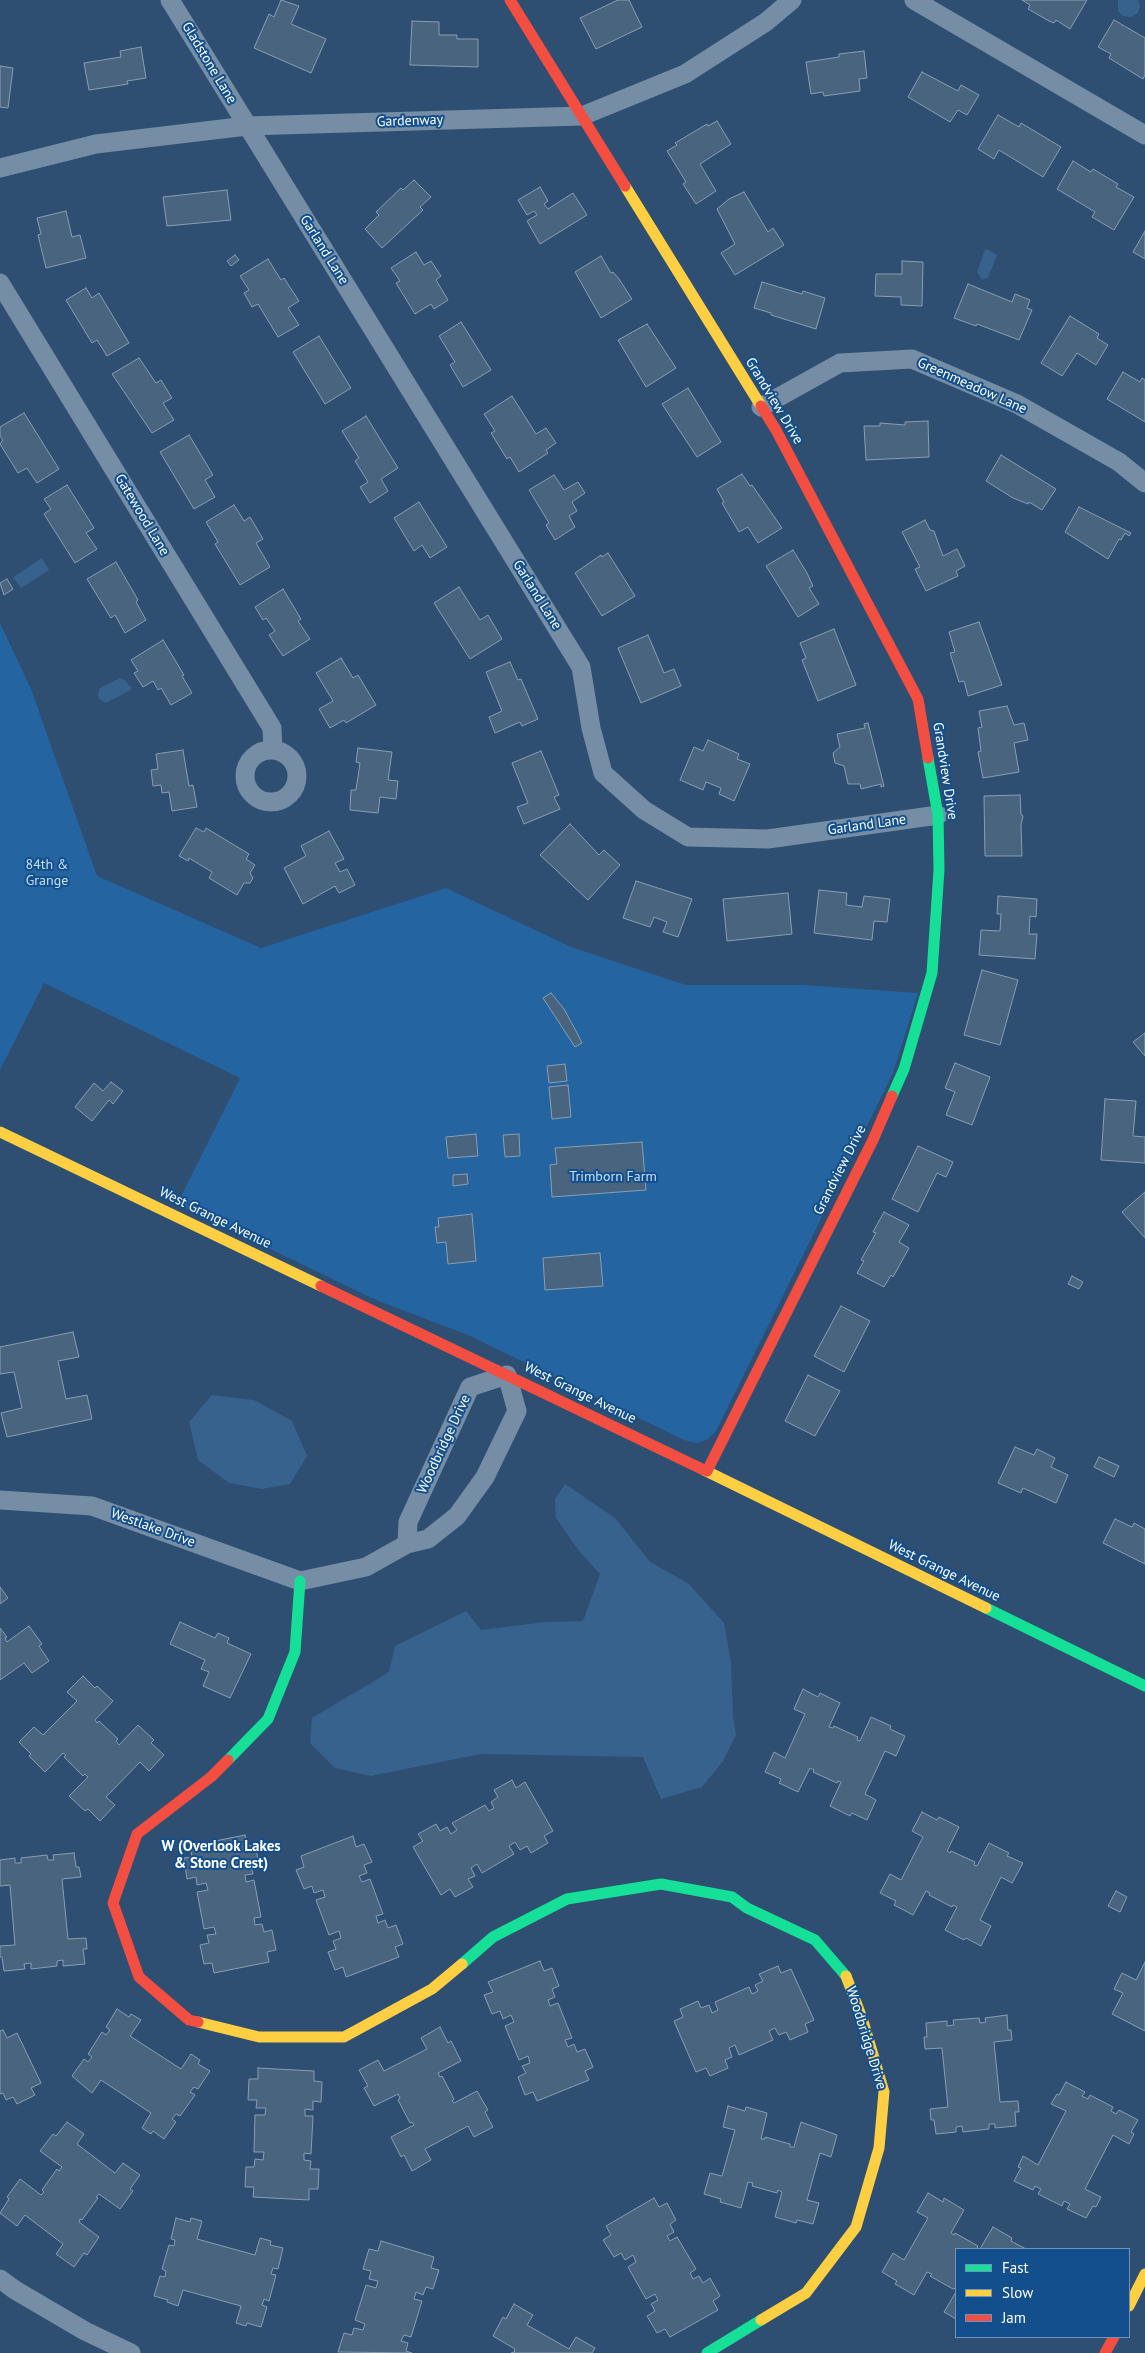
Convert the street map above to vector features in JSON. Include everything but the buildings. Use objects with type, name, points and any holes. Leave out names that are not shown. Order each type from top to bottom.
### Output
[{"type":"street","name":"Gladstone Lane","points":[[170,0],[247,126]]},
{"type":"street","points":[[510,0],[582,116]]},
{"type":"street","name":"Gardenway","points":[[0,168],[96,144],[247,126],[582,116],[685,74],[766,22],[792,0]]},
{"type":"street","points":[[914,0],[1145,134]]},
{"type":"street","name":"Grandview Drive","points":[[582,116],[776,430],[918,699],[938,815],[940,870],[932,973],[904,1069],[873,1140],[707,1470]]},
{"type":"street","name":"Garland Lane","points":[[247,126],[581,667],[591,728],[603,773],[644,810],[688,837],[768,840],[938,815]]},
{"type":"street","name":"Gatewood Lane","points":[[0,283],[272,728],[273,750]]},
{"type":"street","name":"Greenmeadow Lane","points":[[762,407],[840,363],[912,359],[1017,404],[1118,462],[1145,483]]},
{"type":"street","name":"West Grange Avenue","points":[[0,1132],[707,1470],[1145,1686]]},
{"type":"street","points":[[300,1581],[366,1567],[407,1544],[428,1539],[457,1516],[485,1477],[516,1411],[507,1375]]},
{"type":"street","name":"Woodbridge Drive","points":[[407,1544],[408,1522],[470,1387],[507,1375]]},
{"type":"street","name":"Westlake Drive","points":[[0,1500],[92,1506],[300,1581]]},
{"type":"street","name":"Woodbridge Drive","points":[[300,1581],[295,1652],[268,1719],[211,1777],[137,1834],[113,1903],[139,1977],[189,2020],[259,2037],[344,2036],[432,1989],[493,1937],[567,1899],[661,1884],[732,1897],[747,1908],[815,1940],[847,1977],[863,2022],[884,2092],[879,2148],[856,2227],[806,2293],[707,2353]]},
{"type":"street","points":[[1130,2304],[1145,2274]]},
{"type":"street","points":[[0,2279],[15,2290],[85,2331],[130,2353]]},
{"type":"street","points":[[1106,2353],[1114,2338]]},
{"type":"green space","name":"Trimborn Farm","points":[[0,623],[31,689],[97,876],[261,948],[446,888],[571,947],[686,985],[803,985],[918,993],[893,1073],[716,1431],[708,1439],[697,1443],[684,1440],[468,1335],[376,1300],[177,1204],[240,1078],[44,983],[0,1070]]},
{"type":"shaded area","points":[[1118,0],[1138,0],[1140,6],[1138,13],[1131,17],[1123,16],[1118,11]]},
{"type":"shaded area","points":[[987,249],[997,255],[988,277],[982,280],[977,272]]},
{"type":"shaded area","points":[[42,558],[49,570],[21,588],[13,577]]},
{"type":"shaded area","points":[[120,678],[131,686],[131,690],[106,703],[99,699],[100,688]]},
{"type":"shaded area","points":[[212,1395],[254,1400],[292,1421],[307,1456],[290,1484],[262,1489],[229,1483],[198,1460],[189,1422]]},
{"type":"shaded area","points":[[565,1484],[615,1518],[650,1562],[689,1584],[724,1623],[731,1662],[733,1716],[736,1735],[723,1761],[702,1787],[661,1799],[643,1757],[481,1754],[371,1776],[335,1768],[310,1743],[312,1718],[389,1672],[395,1646],[466,1611],[481,1630],[545,1622],[583,1621],[600,1574],[579,1551],[556,1518],[555,1499]]},
{"type":"traffic: fast","points":[[892,1096],[904,1069],[932,973],[939,870],[938,815],[928,758]]},
{"type":"traffic: fast","points":[[228,1760],[268,1719],[295,1652],[300,1581]]},
{"type":"traffic: fast","points":[[986,1608],[1145,1686]]},
{"type":"traffic: fast","points":[[462,1964],[493,1937],[567,1899],[661,1884],[732,1897],[747,1908],[815,1940],[846,1976]]},
{"type":"traffic: fast","points":[[707,2353],[761,2320]]},
{"type":"traffic: slow","points":[[625,186],[761,406]]},
{"type":"traffic: slow","points":[[0,1132],[321,1286]]},
{"type":"traffic: slow","points":[[704,1470],[986,1608]]},
{"type":"traffic: slow","points":[[198,2022],[259,2037],[344,2037],[432,1989],[462,1964]]},
{"type":"traffic: slow","points":[[761,2320],[806,2293],[856,2227],[879,2148],[884,2092],[863,2021],[846,1976]]},
{"type":"traffic: slow","points":[[1130,2304],[1145,2274]]},
{"type":"traffic: jam","points":[[510,0],[625,186]]},
{"type":"traffic: jam","points":[[761,406],[776,430],[918,699],[928,758]]},
{"type":"traffic: jam","points":[[707,1471],[873,1140],[892,1096]]},
{"type":"traffic: jam","points":[[321,1286],[704,1470]]},
{"type":"traffic: jam","points":[[198,2022],[189,2020],[139,1977],[113,1903],[137,1834],[211,1777],[228,1760]]},
{"type":"traffic: jam","points":[[1105,2353],[1113,2338]]},
{"type":"district","name":"W (Overlook Lakes & Stone Crest)","points":[[221,1856]]},
{"type":"park label","name":"84th & Grange","points":[[47,874]]}]
